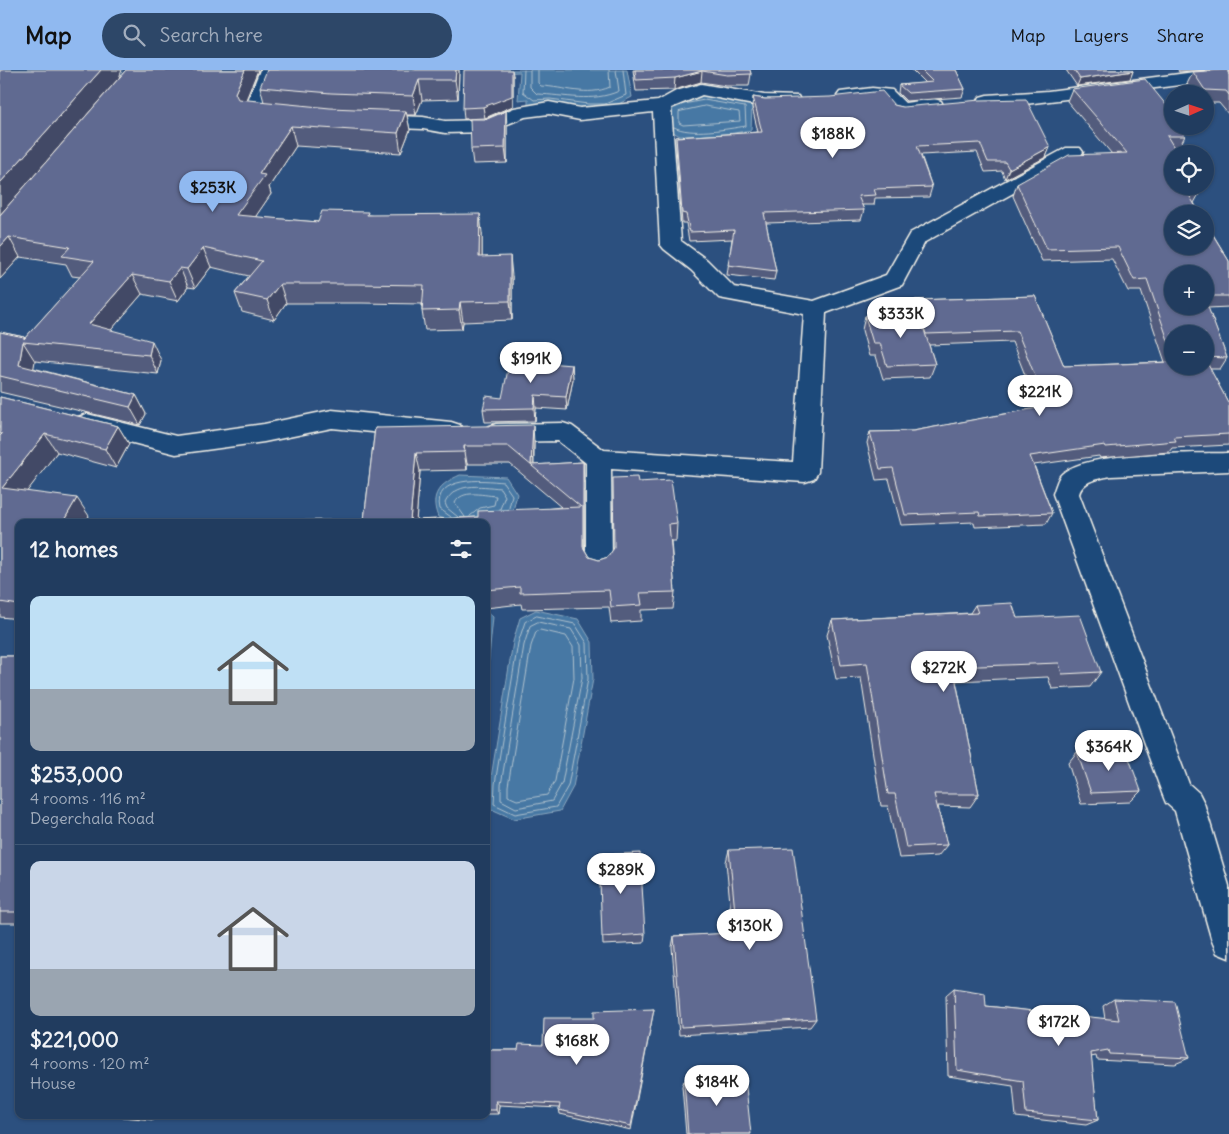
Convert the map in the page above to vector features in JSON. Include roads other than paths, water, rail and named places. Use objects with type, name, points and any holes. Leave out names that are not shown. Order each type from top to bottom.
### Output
[{"type":"street","points":[[269,70],[252,113],[289,116]]},
{"type":"street","points":[[967,102],[1007,101],[1100,91],[1160,80],[1229,74]]},
{"type":"street","points":[[355,121],[423,123],[445,127],[488,126],[520,112],[550,108],[580,114],[662,106],[682,95],[701,89],[764,101],[819,99],[872,93],[886,94],[900,109],[948,104]]},
{"type":"street","points":[[662,106],[671,244],[727,293],[815,309],[894,280],[918,238],[1073,152]]},
{"type":"street","points":[[65,418],[176,445],[264,433],[332,419],[465,433],[563,432],[598,459],[806,472],[815,309]]},
{"type":"street","points":[[598,459],[599,564]]},
{"type":"street","points":[[1229,462],[1111,467],[1085,472],[1070,482],[1066,494],[1177,793],[1188,803],[1229,942]]},
{"type":"water","points":[[501,70],[627,70],[632,97],[609,109],[589,111],[528,106],[528,99],[518,100],[520,72],[500,73]]},
{"type":"water","points":[[704,95],[752,103],[751,130],[723,135],[680,136],[669,130],[665,109],[690,97]]},
{"type":"water","points":[[460,475],[506,477],[517,494],[513,511],[490,520],[445,519],[438,517],[435,502],[436,496],[438,491],[447,482]]},
{"type":"water","points":[[536,610],[578,619],[592,642],[593,679],[573,787],[560,811],[514,819],[490,808],[490,784],[513,642],[520,618]]},
{"type":"water","points":[[490,614],[493,617],[490,647]]}]
